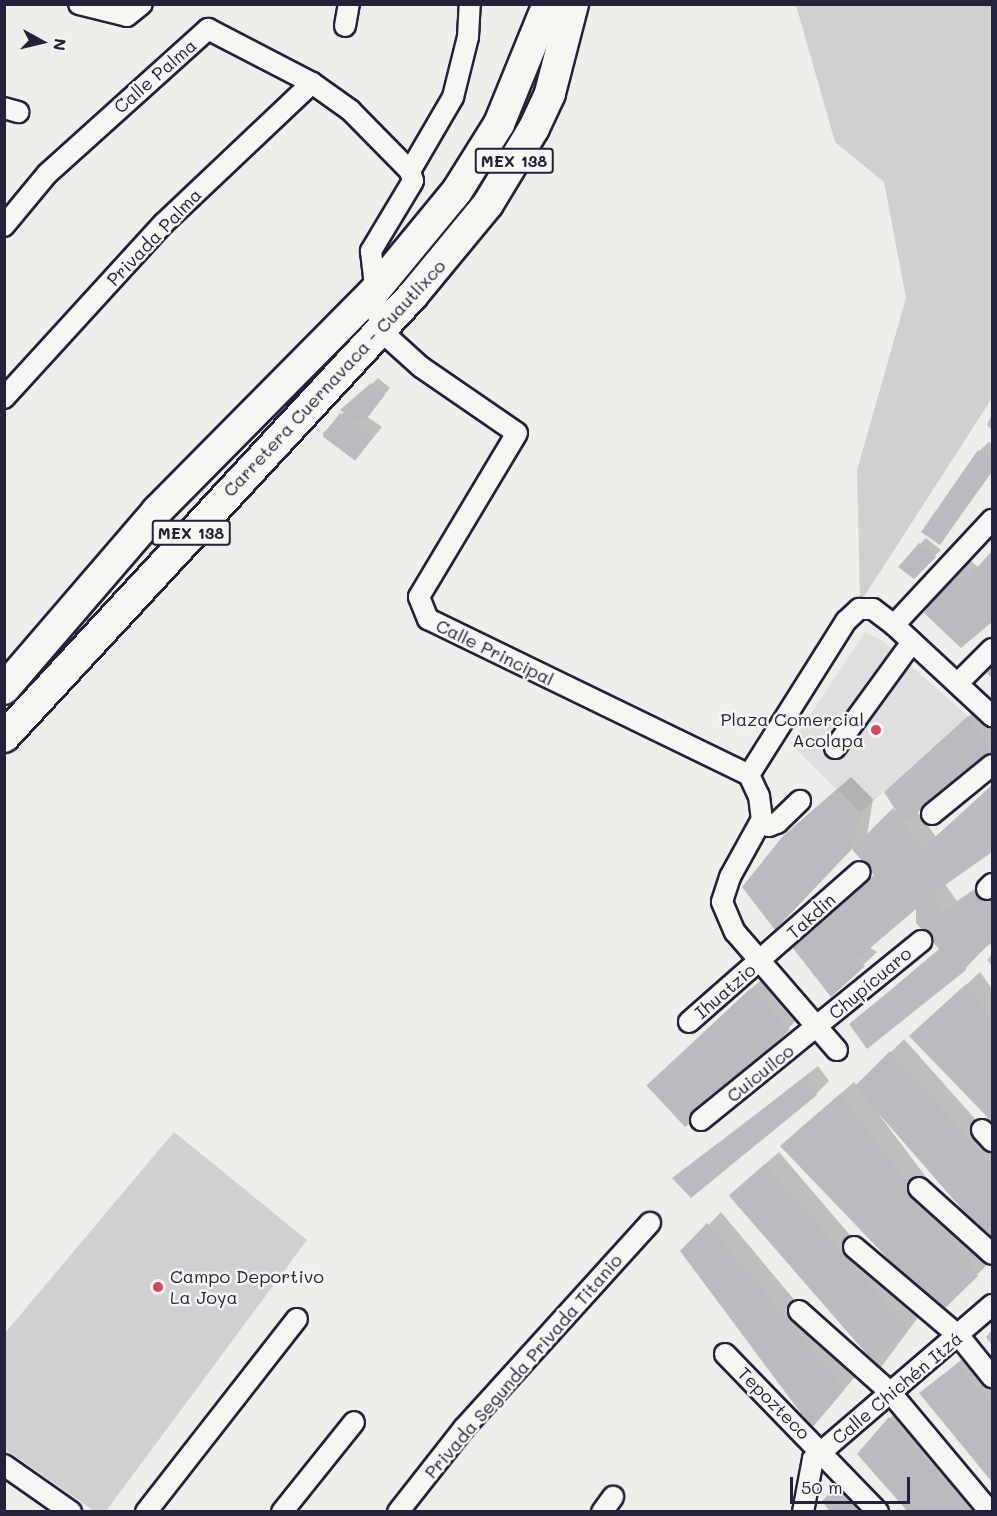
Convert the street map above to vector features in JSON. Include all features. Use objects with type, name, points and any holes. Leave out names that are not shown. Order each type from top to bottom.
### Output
[{"type":"main road","name":"Carretera Cuernavaca - Cuautlixco","points":[[4,688],[208,458],[373,293],[458,191],[517,87],[548,4]]},
{"type":"main road","name":"Carretera Cuernavaca - Cuautlixco","points":[[4,737],[380,330],[488,204],[534,128],[550,93],[573,4]]},
{"type":"main road","points":[[208,458],[237,483]]},
{"type":"street","points":[[79,4],[127,16],[142,4]]},
{"type":"street","points":[[345,26],[349,4]]},
{"type":"street","points":[[380,330],[373,293],[371,251],[453,97],[468,37],[470,4]]},
{"type":"street","name":"Calle Palma","points":[[4,226],[47,174],[208,29],[312,83],[350,110],[412,176]]},
{"type":"street","name":"Privada Palma","points":[[4,398],[164,223],[312,83]]},
{"type":"street","name":"Calle Principal","points":[[380,330],[421,367],[517,433],[419,597],[428,619],[749,775]]},
{"type":"street","points":[[894,625],[993,520]]},
{"type":"street","points":[[837,1050],[762,960],[735,932],[722,902],[730,877],[762,819],[759,796],[749,775],[846,621],[859,609],[873,609],[894,625],[993,716]]},
{"type":"street","points":[[835,748],[912,642]]},
{"type":"street","points":[[958,683],[993,649]]},
{"type":"street","points":[[933,814],[993,765]]},
{"type":"street","points":[[762,819],[769,826],[777,823],[800,801]]},
{"type":"street","name":"Takdin","points":[[762,960],[860,872]]},
{"type":"street","name":"Chupícuaro","points":[[819,1026],[921,941]]},
{"type":"street","name":"Ihuatzio","points":[[689,1022],[762,960]]},
{"type":"street","name":"Cuicuilco","points":[[701,1120],[819,1026]]},
{"type":"street","points":[[919,1188],[993,1254]]},
{"type":"street","name":"Privada Segunda Privada Titanio","points":[[398,1512],[464,1428],[650,1223]]},
{"type":"street","points":[[854,1247],[958,1336],[993,1377]]},
{"type":"street","name":"Calle Chichén Itzá","points":[[803,1512],[813,1459],[993,1305]]},
{"type":"street","points":[[799,1311],[890,1392],[988,1509]]},
{"type":"street","points":[[146,1512],[297,1319]]},
{"type":"street","name":"Tepozteco","points":[[725,1354],[822,1451],[878,1512]]},
{"type":"street","points":[[282,1512],[354,1422]]},
{"type":"street","points":[[4,1465],[71,1512]]},
{"type":"shaded area","points":[[796,5],[992,5],[992,398],[860,603],[857,470],[906,298],[884,182],[835,142]]},
{"type":"shaded area","name":"Plaza Comercial Acolapa","points":[[865,632],[883,641],[968,716],[860,813],[791,744]]},
{"type":"shaded area","name":"Campo Deportivo La Joya","points":[[174,1132],[307,1240],[106,1511],[94,1511],[5,1449],[5,1333]]},
{"type":"building","points":[[371,383],[385,395],[367,418],[357,421],[340,410]]},
{"type":"building","points":[[340,413],[373,438],[355,461],[323,436]]},
{"type":"building","points":[[978,450],[992,461],[992,471],[940,545],[921,532]]},
{"type":"building","points":[[919,543],[936,557],[914,579],[898,567]]},
{"type":"building","points":[[992,551],[992,622],[961,648],[924,613],[955,571],[966,580]]},
{"type":"building","points":[[968,716],[992,754],[904,823],[922,849],[992,785],[992,852],[931,895],[943,913],[974,892],[992,909],[992,942],[965,966],[966,970],[867,1049],[849,1024],[940,950],[916,923],[916,909],[856,960],[865,966],[831,997],[792,947],[874,875],[852,849],[893,808],[898,814],[884,792]]},
{"type":"building","points":[[837,789],[860,813],[852,849],[775,930],[742,887],[783,836]]},
{"type":"building","points":[[966,984],[992,1018],[992,1122],[909,1036]]},
{"type":"building","points":[[751,988],[790,1030],[685,1127],[646,1086]]},
{"type":"building","points":[[890,1051],[992,1165],[992,1244],[855,1086]]},
{"type":"building","points":[[804,1078],[817,1095],[691,1198],[672,1178]]},
{"type":"building","points":[[840,1094],[978,1276],[940,1313],[780,1146]]},
{"type":"building","points":[[765,1164],[908,1329],[872,1360],[729,1195]]},
{"type":"building","points":[[707,1223],[845,1389],[812,1428],[680,1251]]},
{"type":"building","points":[[958,1363],[992,1406],[992,1482],[919,1393]]},
{"type":"building","points":[[889,1417],[972,1512],[908,1512],[857,1454]]},
{"type":"building","points":[[837,1486],[858,1512],[830,1512],[822,1501]]},
{"type":"place","name":"Plaza Comercial Acolapa","points":[[876,730]]},
{"type":"place","name":"Campo Deportivo La Joya","points":[[158,1287]]}]
